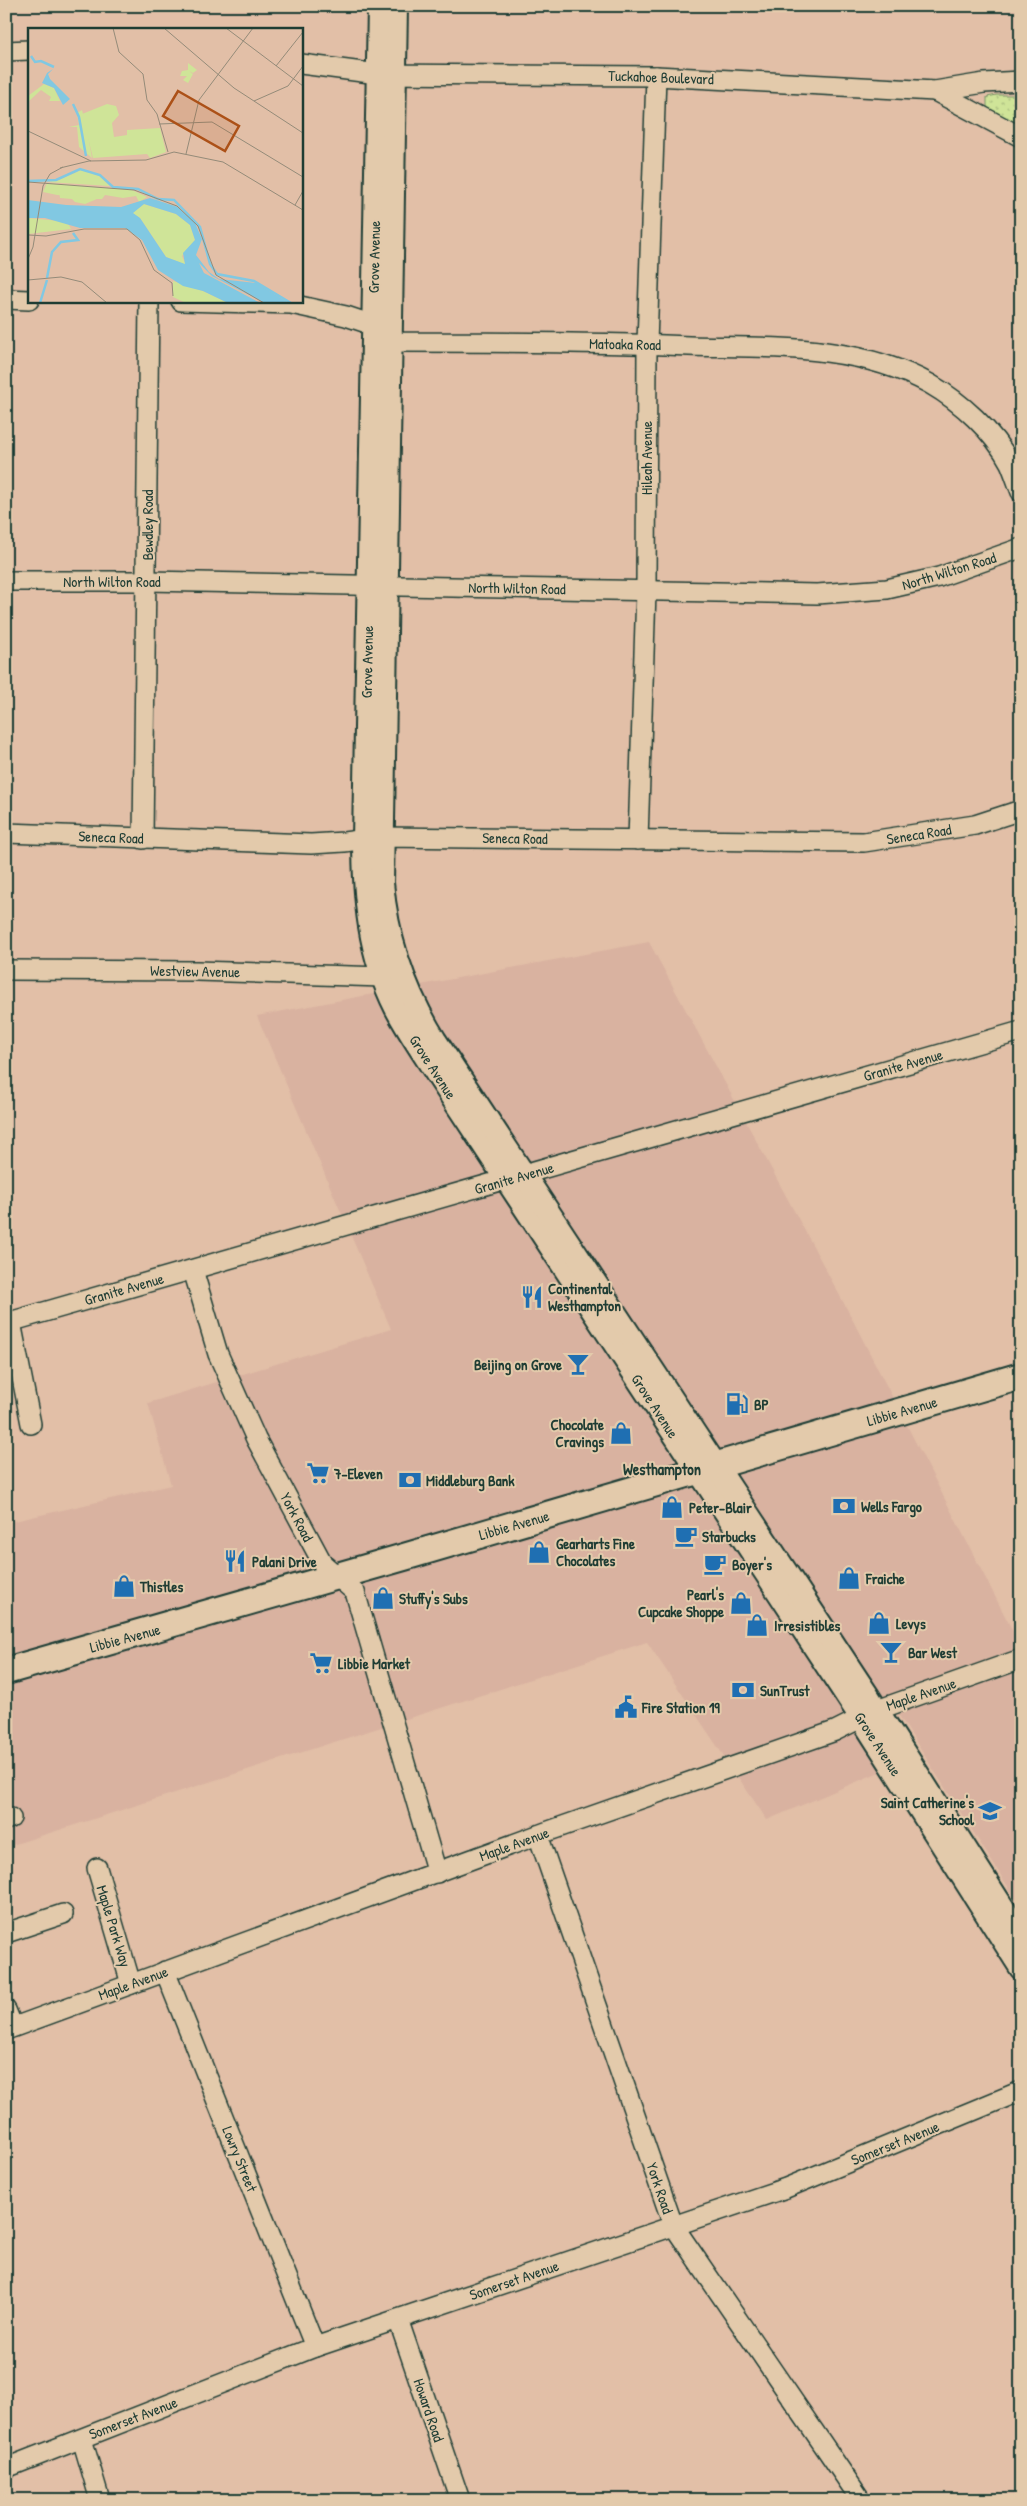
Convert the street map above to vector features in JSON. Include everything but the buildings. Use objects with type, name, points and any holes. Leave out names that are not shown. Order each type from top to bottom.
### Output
[{"type":"main road","name":"Libbie Avenue","points":[[6,1671],[337,1577],[1021,1376]]},
{"type":"street","name":"Grove Avenue","points":[[379,6],[386,74],[390,342],[378,586],[373,838],[364,887],[368,917],[383,977],[396,1007],[411,1033],[515,1177],[869,1715],[1021,1936]]},
{"type":"street","name":"Grove Avenue","points":[[378,586],[373,325],[386,74],[396,6]]},
{"type":"street","points":[[6,51],[28,50]]},
{"type":"street","name":"Tuckahoe Boulevard","points":[[302,64],[386,74],[656,76],[935,90],[984,83],[1021,81]]},
{"type":"street","name":"Hileah Avenue","points":[[638,840],[646,591],[647,344],[656,76]]},
{"type":"street","points":[[935,90],[1021,136]]},
{"type":"street","points":[[6,300],[28,300]]},
{"type":"street","name":"Bewdley Road","points":[[143,839],[149,302]]},
{"type":"street","points":[[217,302],[291,304],[346,316],[373,325],[390,342]]},
{"type":"street","name":"Matoaka Road","points":[[390,342],[647,344],[791,349],[850,354],[893,368],[930,384],[964,409],[992,438],[1010,463],[1021,492]]},
{"type":"street","name":"North Wilton Road","points":[[6,581],[147,581],[817,594],[886,589],[940,577],[1021,548]]},
{"type":"street","name":"Seneca Road","points":[[6,833],[311,844],[373,838],[864,842],[975,825],[1021,810]]},
{"type":"street","name":"Grove Avenue","points":[[373,838],[382,883],[384,912],[398,968],[410,995],[435,1040],[515,1177]]},
{"type":"street","name":"Westview Avenue","points":[[6,970],[197,971],[383,977]]},
{"type":"street","name":"Granite Avenue","points":[[9,1322],[1021,1031]]},
{"type":"street","name":"York Road","points":[[193,1270],[218,1354],[237,1401],[322,1563],[355,1592],[437,1873]]},
{"type":"street","points":[[9,1322],[31,1424]]},
{"type":"street","name":"Maple Avenue","points":[[10,2029],[538,1835],[835,1731],[869,1715],[1021,1659]]},
{"type":"street","name":"Grove Avenue","points":[[869,1715],[1021,1968]]},
{"type":"street","name":"York Road","points":[[538,1835],[673,2225],[861,2500]]},
{"type":"street","name":"Maple Park Way","points":[[96,1868],[131,1984]]},
{"type":"street","points":[[6,1933],[62,1914]]},
{"type":"street","name":"Lowry Street","points":[[165,1971],[315,2347]]},
{"type":"street","points":[[6,2010],[10,2029]]},
{"type":"street","name":"Somerset Avenue","points":[[6,2468],[315,2347],[786,2188],[1021,2091]]},
{"type":"street","name":"Howard Road","points":[[398,2320],[460,2500]]},
{"type":"street","points":[[82,2439],[100,2500]]},
{"type":"shaded area","points":[[649,942],[847,1309],[1021,1647],[1021,1657],[887,1711],[917,1756],[767,1820],[647,1642],[6,1847],[6,1523],[171,1485],[148,1403],[391,1329],[257,1016]]},
{"type":"shaded area","name":"Saint Catherine's School","points":[[1021,1670],[1021,1907],[898,1714]]},
{"type":"green space","points":[[1021,95],[1021,125],[987,109],[987,97]]},
{"type":"place","name":"Continental Westhampton","points":[[532,1297]]},
{"type":"place","name":"Beijing on Grove","points":[[578,1364]]},
{"type":"place","name":"BP","points":[[737,1404]]},
{"type":"place","name":"Chocolate Cravings","points":[[621,1433]]},
{"type":"place","name":"7-Eleven","points":[[318,1473]]},
{"type":"place","name":"Middleburg Bank","points":[[410,1480]]},
{"type":"place","name":"Wells Fargo","points":[[844,1506]]},
{"type":"place","name":"Peter-Blair","points":[[672,1507]]},
{"type":"place","name":"Starbucks","points":[[686,1536]]},
{"type":"place","name":"Gearharts Fine Chocolates","points":[[539,1552]]},
{"type":"place","name":"Palani Drive","points":[[235,1561]]},
{"type":"place","name":"Boyer's","points":[[715,1564]]},
{"type":"place","name":"Fraiche","points":[[849,1578]]},
{"type":"place","name":"Thistles","points":[[124,1586]]},
{"type":"place","name":"Stuffy's Subs","points":[[383,1598]]},
{"type":"place","name":"Pearl's Cupcake Shoppe","points":[[741,1603]]},
{"type":"place","name":"Levys","points":[[879,1623]]},
{"type":"place","name":"Irresistibles","points":[[757,1625]]},
{"type":"place","name":"Bar West","points":[[891,1652]]},
{"type":"place","name":"Libbie Market","points":[[321,1663]]},
{"type":"place","name":"SunTrust","points":[[743,1690]]},
{"type":"place","name":"Fire Station 19","points":[[626,1707]]},
{"type":"place","name":"Saint Catherine's School","points":[[990,1811]]},
{"type":"district","name":"Westhampton","points":[[662,1469]]}]
